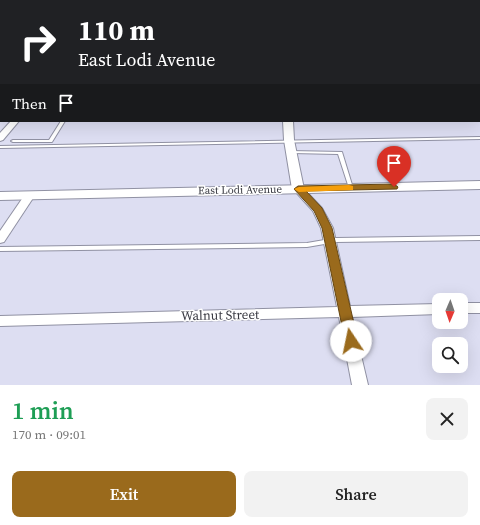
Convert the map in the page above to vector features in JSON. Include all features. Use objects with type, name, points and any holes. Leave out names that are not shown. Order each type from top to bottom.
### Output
[{"type":"main road","name":"East Lodi Avenue","points":[[0,196],[480,185]]},
{"type":"street","points":[[0,138],[14,122]]},
{"type":"street","points":[[288,122],[290,146],[298,189],[318,210],[327,228],[346,312],[360,385]]},
{"type":"street","points":[[0,239],[30,195]]},
{"type":"street","points":[[468,308],[480,308]]},
{"type":"street","name":"Walnut Street","points":[[0,320],[432,309]]},
{"type":"lane","points":[[13,141],[50,141],[62,122]]},
{"type":"lane","points":[[0,147],[290,146],[480,138]]},
{"type":"lane","points":[[290,146],[340,153],[351,188]]},
{"type":"lane","points":[[0,250],[307,245],[330,241],[480,238]]},
{"type":"slow traffic","points":[[299,189],[349,188]]},
{"type":"route","points":[[351,341],[327,228],[318,210],[298,189],[394,187]]}]
